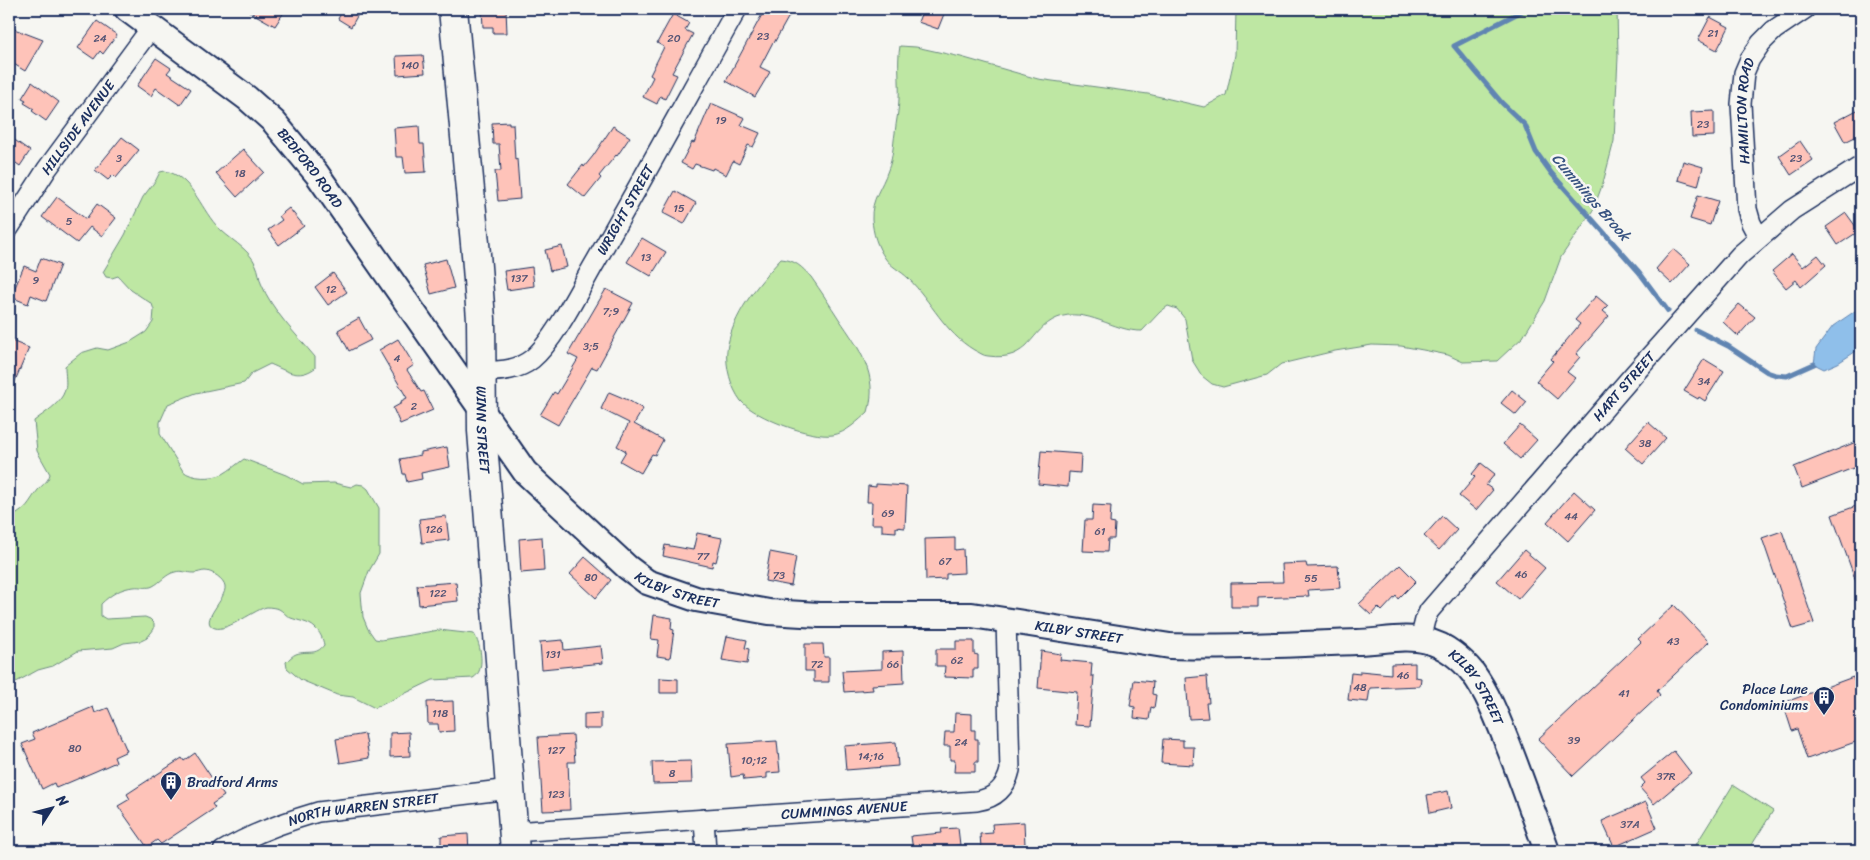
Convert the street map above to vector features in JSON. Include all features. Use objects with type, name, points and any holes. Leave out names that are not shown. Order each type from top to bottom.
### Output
[{"type":"main road","name":"WINN STREET","points":[[453,9],[481,319],[482,411],[488,518],[514,842]]},
{"type":"street","name":"BEDFORD ROAD","points":[[127,9],[247,98],[289,139],[317,174],[482,411]]},
{"type":"street","name":"WRIGHT STREET","points":[[482,372],[505,371],[520,367],[532,359],[544,346],[599,255],[737,9]]},
{"type":"street","name":"HAMILTON ROAD","points":[[1759,238],[1751,223],[1747,208],[1741,104],[1744,73],[1750,59],[1761,43],[1774,30],[1805,9]]},
{"type":"street","name":"HILLSIDE AVENUE","points":[[9,228],[47,169],[151,28]]},
{"type":"street","name":"HART STREET","points":[[1420,640],[1429,612],[1635,373],[1740,255],[1808,199],[1861,166]]},
{"type":"street","name":"KILBY STREET","points":[[482,411],[524,472],[560,506],[647,582],[678,594],[746,609],[790,614],[942,614],[1006,619],[1170,646],[1203,647],[1410,639],[1434,643],[1449,651],[1464,664],[1480,684],[1500,724],[1547,851]]},
{"type":"street","name":"CUMMINGS AVENUE","points":[[514,842],[704,819],[977,801],[994,796],[1007,782],[1011,764],[1006,619]]},
{"type":"street","name":"NORTH WARREN STREET","points":[[223,851],[243,839],[270,827],[318,812],[510,789]]},
{"type":"street","points":[[704,819],[706,851]]},
{"type":"green space","points":[[1236,9],[1617,9],[1618,57],[1614,141],[1603,183],[1593,210],[1561,257],[1545,301],[1523,337],[1497,361],[1463,362],[1448,355],[1423,350],[1401,346],[1372,345],[1335,351],[1281,364],[1267,375],[1223,387],[1212,384],[1202,376],[1192,360],[1185,319],[1177,309],[1168,306],[1142,331],[1121,328],[1079,315],[1057,318],[1040,330],[1021,350],[1002,357],[986,356],[974,350],[954,335],[908,278],[885,258],[874,235],[872,212],[875,199],[886,176],[892,156],[899,103],[900,46],[916,47],[961,57],[1038,79],[1148,94],[1204,107],[1226,95],[1235,55]]},
{"type":"green space","points":[[165,171],[182,179],[216,225],[248,253],[257,267],[260,281],[271,303],[315,357],[315,368],[309,372],[298,374],[287,372],[270,364],[252,373],[244,383],[196,393],[168,404],[160,422],[160,434],[183,471],[192,476],[218,476],[244,459],[286,475],[303,484],[334,483],[351,487],[357,484],[363,485],[368,489],[379,508],[379,554],[369,571],[361,593],[363,617],[368,629],[375,639],[381,640],[439,630],[474,634],[479,645],[481,664],[480,670],[473,678],[433,680],[375,708],[353,697],[337,695],[301,680],[287,668],[286,662],[294,655],[315,652],[324,645],[320,634],[313,626],[289,617],[279,609],[267,607],[227,627],[215,628],[210,625],[209,621],[222,598],[224,583],[208,571],[194,573],[180,571],[169,574],[151,587],[134,587],[120,590],[101,604],[101,616],[106,619],[145,617],[150,619],[154,623],[154,629],[147,638],[141,641],[124,643],[113,648],[78,651],[53,666],[38,670],[9,686],[9,512],[17,514],[24,508],[47,481],[50,474],[37,451],[34,421],[52,408],[63,395],[66,385],[65,366],[81,353],[97,348],[108,350],[130,342],[146,332],[153,322],[154,310],[152,304],[131,290],[118,276],[106,277],[103,272],[125,235],[143,197],[160,172]]},
{"type":"green space","points":[[781,259],[798,265],[811,277],[860,351],[869,374],[871,399],[868,412],[852,426],[838,434],[823,435],[798,430],[758,414],[741,401],[732,383],[728,370],[727,350],[734,325],[747,301]]},
{"type":"green space","points":[[1733,785],[1773,811],[1748,851],[1692,851]]},
{"type":"water","points":[[1861,307],[1861,348],[1838,363],[1824,369],[1814,364],[1816,349],[1833,326]]},
{"type":"building","points":[[245,9],[286,9],[275,26]]},
{"type":"building","points":[[343,9],[361,9],[351,27],[338,19]]},
{"type":"building","points":[[482,9],[506,9],[507,33],[493,33],[493,27],[483,27]]},
{"type":"building","points":[[765,9],[793,9],[760,67],[770,72],[755,97],[726,81]]},
{"type":"building","points":[[923,9],[946,9],[938,29],[918,22]]},
{"type":"building","points":[[673,14],[689,23],[685,30],[693,34],[672,73],[677,75],[665,99],[660,96],[657,104],[643,97],[653,77],[650,75],[664,47],[657,43]]},
{"type":"building","points":[[1710,17],[1729,27],[1717,50],[1698,40]]},
{"type":"building","points":[[97,21],[117,35],[103,54],[100,51],[94,59],[78,48]]},
{"type":"building","points":[[9,27],[43,40],[25,71],[9,61]]},
{"type":"building","points":[[423,55],[425,73],[397,75],[396,56]]},
{"type":"building","points":[[156,58],[171,68],[167,73],[191,89],[180,105],[156,88],[151,96],[137,86]]},
{"type":"building","points":[[32,82],[59,102],[46,121],[32,111],[34,109],[24,103],[26,100],[22,98]]},
{"type":"building","points":[[711,103],[745,118],[741,125],[760,133],[753,147],[748,145],[739,164],[733,161],[726,175],[713,168],[712,170],[695,164],[692,169],[681,163],[692,142],[694,143]]},
{"type":"building","points":[[1861,108],[1861,134],[1845,142],[1834,122]]},
{"type":"building","points":[[1714,111],[1714,136],[1692,137],[1691,112]]},
{"type":"building","points":[[509,122],[509,124],[513,124],[520,199],[498,201],[495,171],[501,171],[499,144],[493,144],[492,123]]},
{"type":"building","points":[[419,126],[420,144],[424,144],[426,172],[405,173],[403,157],[396,157],[394,128]]},
{"type":"building","points":[[613,126],[630,137],[617,156],[599,176],[601,178],[585,198],[568,184],[593,156]]},
{"type":"building","points":[[9,136],[30,151],[20,166],[9,158]]},
{"type":"building","points":[[122,137],[139,150],[116,178],[113,175],[108,180],[95,170]]},
{"type":"building","points":[[1800,141],[1813,160],[1791,175],[1779,156]]},
{"type":"building","points":[[243,149],[264,172],[237,197],[216,173]]},
{"type":"building","points":[[1683,161],[1703,167],[1698,186],[1678,180]]},
{"type":"building","points":[[675,191],[696,203],[684,224],[663,213]]},
{"type":"building","points":[[1698,195],[1718,201],[1710,225],[1690,219]]},
{"type":"building","points":[[57,197],[86,219],[97,204],[116,218],[102,236],[90,227],[77,243],[42,217]]},
{"type":"building","points":[[289,208],[304,226],[279,245],[268,230],[282,220],[279,216]]},
{"type":"building","points":[[1846,213],[1859,231],[1838,245],[1826,227]]},
{"type":"building","points":[[642,238],[666,252],[651,276],[627,262]]},
{"type":"building","points":[[562,246],[567,267],[550,271],[545,250]]},
{"type":"building","points":[[1673,249],[1690,264],[1672,284],[1656,269]]},
{"type":"building","points":[[1792,254],[1803,267],[1818,255],[1826,265],[1801,287],[1796,280],[1786,288],[1772,271]]},
{"type":"building","points":[[41,258],[60,265],[46,301],[31,295],[28,304],[11,297],[24,266],[36,271]]},
{"type":"building","points":[[446,259],[454,288],[431,294],[423,265]]},
{"type":"building","points":[[532,267],[534,286],[507,290],[504,271]]},
{"type":"building","points":[[333,273],[347,292],[328,305],[315,287]]},
{"type":"building","points":[[606,289],[633,303],[597,369],[592,367],[558,425],[540,415],[554,392],[557,394],[578,359],[568,354]]},
{"type":"building","points":[[1596,296],[1608,306],[1603,311],[1609,316],[1576,354],[1580,357],[1567,372],[1575,378],[1557,399],[1536,381],[1553,361],[1551,359],[1580,324],[1575,320]]},
{"type":"building","points":[[1739,304],[1755,317],[1738,336],[1723,322]]},
{"type":"building","points":[[359,318],[371,340],[349,351],[338,330]]},
{"type":"building","points":[[398,339],[414,365],[407,370],[421,392],[424,391],[433,410],[400,424],[393,408],[407,398],[379,350]]},
{"type":"building","points":[[9,340],[29,348],[9,395]]},
{"type":"building","points":[[1704,359],[1724,371],[1705,401],[1684,391]]},
{"type":"building","points":[[1512,390],[1527,402],[1516,415],[1501,403]]},
{"type":"building","points":[[609,392],[643,409],[634,424],[663,440],[655,455],[652,454],[641,473],[620,461],[626,451],[617,446],[629,423],[601,409]]},
{"type":"building","points":[[1648,422],[1666,438],[1643,464],[1625,448]]},
{"type":"building","points":[[1520,425],[1537,440],[1520,459],[1503,444]]},
{"type":"building","points":[[1861,440],[1861,465],[1802,488],[1794,467]]},
{"type":"building","points":[[447,447],[450,467],[421,473],[422,479],[407,482],[400,459],[421,455],[421,452]]},
{"type":"building","points":[[1041,451],[1081,454],[1080,473],[1069,472],[1068,487],[1038,484]]},
{"type":"building","points":[[1481,463],[1495,474],[1486,485],[1493,490],[1476,510],[1459,496],[1475,477],[1472,474]]},
{"type":"building","points":[[876,484],[907,486],[905,528],[896,527],[896,532],[882,531],[882,524],[871,524],[872,502],[867,502],[868,486],[876,487]]},
{"type":"building","points":[[1574,491],[1595,510],[1568,541],[1547,522]]},
{"type":"building","points":[[1093,505],[1111,506],[1110,523],[1115,524],[1114,539],[1108,539],[1107,552],[1083,551],[1085,520],[1092,520]]},
{"type":"building","points":[[1856,506],[1861,523],[1861,590],[1859,590],[1832,515]]},
{"type":"building","points":[[446,516],[449,540],[422,543],[419,519]]},
{"type":"building","points":[[1442,516],[1457,530],[1439,550],[1424,536]]},
{"type":"building","points":[[1782,531],[1814,623],[1793,629],[1762,538]]},
{"type":"building","points":[[697,533],[722,538],[716,562],[713,561],[712,567],[663,556],[665,545],[693,550]]},
{"type":"building","points":[[542,537],[544,571],[521,573],[519,539]]},
{"type":"building","points":[[955,538],[955,550],[963,549],[964,573],[946,574],[946,579],[926,580],[925,539]]},
{"type":"building","points":[[1524,550],[1545,568],[1518,599],[1497,581]]},
{"type":"building","points":[[770,552],[796,557],[791,586],[765,581]]},
{"type":"building","points":[[585,557],[611,580],[596,598],[570,574]]},
{"type":"building","points":[[1306,563],[1307,567],[1338,566],[1340,588],[1308,590],[1309,596],[1258,598],[1258,607],[1231,607],[1231,583],[1283,582],[1282,564]]},
{"type":"building","points":[[1400,565],[1416,581],[1398,599],[1396,596],[1382,611],[1378,607],[1371,615],[1359,604]]},
{"type":"building","points":[[456,582],[458,601],[419,605],[417,585]]},
{"type":"building","points":[[1674,605],[1709,642],[1657,691],[1660,695],[1573,776],[1538,739],[1641,642],[1638,639]]},
{"type":"building","points":[[654,615],[672,618],[671,629],[674,630],[670,658],[657,656],[659,640],[651,639]]},
{"type":"building","points":[[727,636],[747,640],[745,648],[749,649],[747,664],[722,660]]},
{"type":"building","points":[[563,640],[564,650],[601,646],[603,663],[542,669],[540,642]]},
{"type":"building","points":[[956,641],[974,641],[974,654],[978,655],[978,669],[973,669],[973,678],[944,677],[945,666],[936,666],[936,649],[956,649]]},
{"type":"building","points":[[805,644],[823,644],[824,657],[829,657],[829,682],[814,682],[814,671],[805,671]]},
{"type":"building","points":[[903,651],[904,683],[872,685],[873,690],[844,692],[842,671],[882,669],[882,652]]},
{"type":"building","points":[[1041,651],[1061,654],[1060,660],[1092,663],[1091,676],[1094,676],[1090,726],[1075,725],[1077,692],[1038,688]]},
{"type":"building","points":[[1415,663],[1415,677],[1421,678],[1420,686],[1370,688],[1368,702],[1348,700],[1351,673],[1360,674],[1360,671],[1391,674],[1391,664]]},
{"type":"building","points":[[1207,676],[1209,703],[1206,703],[1208,718],[1189,719],[1186,678]]},
{"type":"building","name":"Place Lane Condominiums","points":[[1853,677],[1854,681],[1861,679],[1861,740],[1807,759],[1797,729],[1792,731],[1783,703]]},
{"type":"building","points":[[660,678],[678,679],[678,693],[660,693]]},
{"type":"building","points":[[1134,680],[1153,682],[1152,694],[1156,695],[1154,708],[1151,707],[1149,720],[1134,718],[1135,707],[1130,706]]},
{"type":"building","points":[[453,701],[454,731],[439,732],[438,724],[428,724],[427,702]]},
{"type":"building","points":[[93,707],[95,713],[108,708],[127,751],[114,757],[116,762],[96,771],[56,788],[54,783],[42,789],[22,744],[35,739],[32,733]]},
{"type":"building","points":[[601,713],[601,729],[584,729],[584,714]]},
{"type":"building","points":[[955,713],[972,714],[972,730],[975,730],[975,739],[978,739],[978,762],[975,762],[975,772],[954,772],[955,760],[950,760],[950,746],[944,746],[945,732],[954,732]]},
{"type":"building","points":[[409,732],[410,756],[390,757],[390,733]]},
{"type":"building","points":[[365,734],[369,758],[340,763],[336,739]]},
{"type":"building","points":[[573,735],[575,762],[568,762],[570,810],[543,811],[538,737]]},
{"type":"building","points":[[1163,739],[1183,740],[1183,747],[1194,747],[1193,765],[1161,763]]},
{"type":"building","points":[[777,741],[780,772],[767,773],[767,778],[744,780],[743,775],[731,777],[728,744]]},
{"type":"building","points":[[896,742],[898,766],[846,770],[844,746]]},
{"type":"building","points":[[1674,751],[1691,773],[1654,804],[1640,788],[1645,783],[1641,778]]},
{"type":"building","name":"Bradford Arms","points":[[195,753],[224,796],[212,804],[215,808],[161,844],[157,840],[147,847],[118,806],[130,799],[127,794],[182,758],[184,761]]},
{"type":"building","points":[[691,761],[692,783],[653,784],[652,762]]},
{"type":"building","points":[[1448,791],[1451,808],[1430,813],[1427,795]]},
{"type":"building","points":[[1646,802],[1657,828],[1614,847],[1602,821]]},
{"type":"building","points":[[1024,822],[1025,845],[981,848],[980,834],[993,833],[992,824]]},
{"type":"building","points":[[958,828],[960,845],[943,847],[944,851],[913,851],[911,836],[942,833],[941,829]]},
{"type":"building","points":[[468,834],[469,851],[441,851],[441,836]]},
{"type":"waterway","name":"Cummings Brook","points":[[1526,9],[1454,46],[1502,103],[1525,125],[1536,152],[1552,174],[1639,272],[1668,311]]},
{"type":"waterway","name":"Cummings Brook","points":[[1696,330],[1728,346],[1767,372],[1776,375],[1787,376],[1814,364]]},
{"type":"place","name":"Place Lane Condominiums","points":[[1824,716]]},
{"type":"place","name":"Bradford Arms","points":[[171,801]]}]
